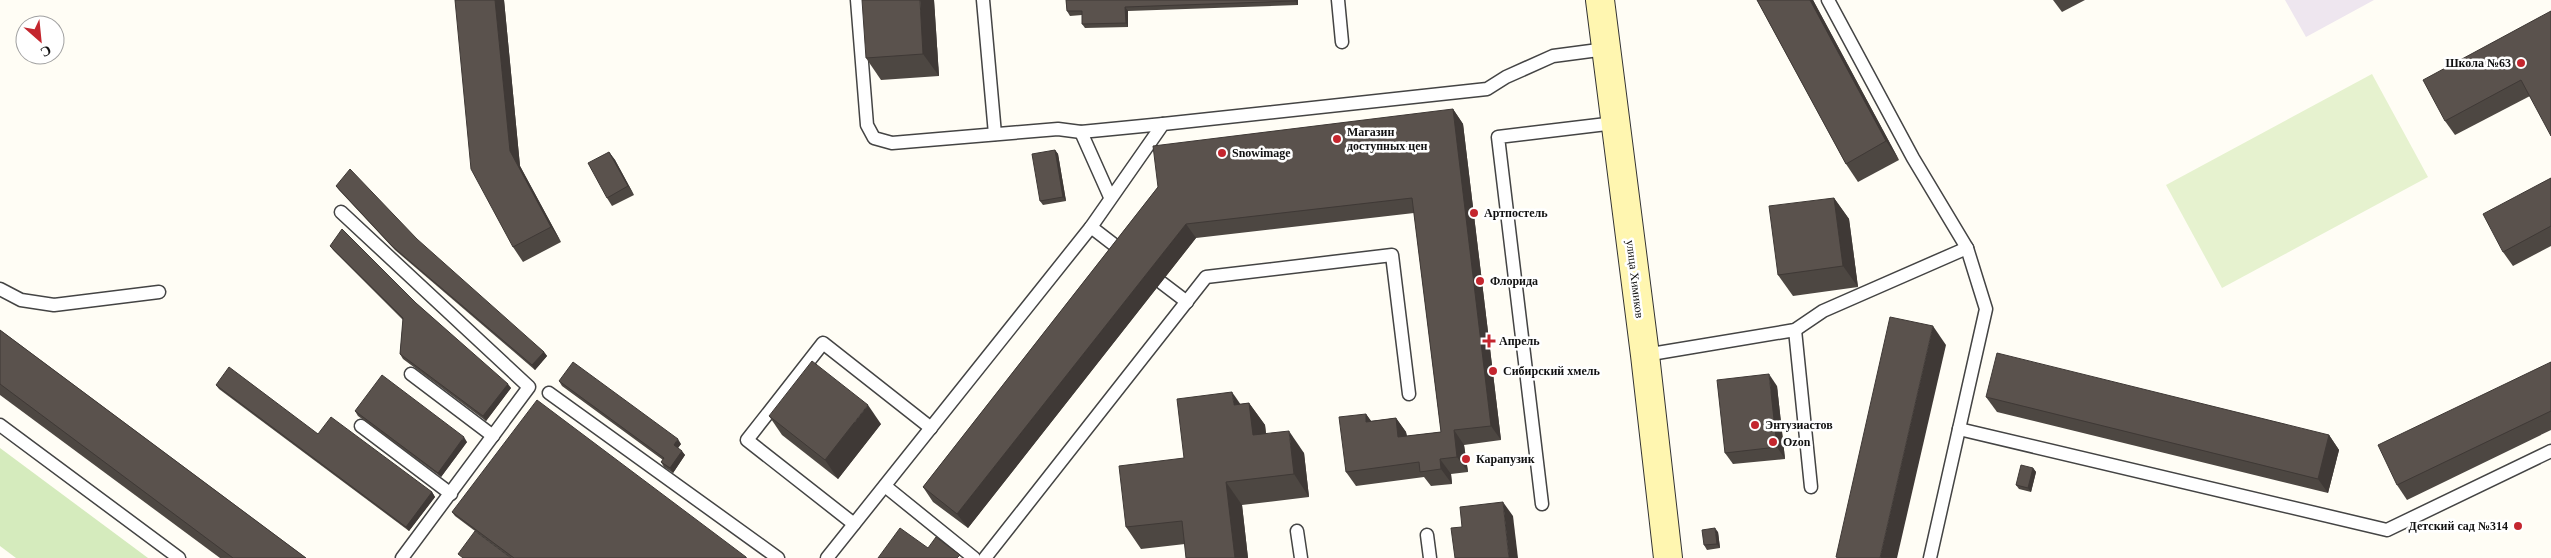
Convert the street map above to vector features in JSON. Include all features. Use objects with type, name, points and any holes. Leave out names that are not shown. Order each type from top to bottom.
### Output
[{"type":"main road","name":"улица Химиков","points":[[1600,0],[1645,355],[1668,558]]},
{"type":"lane","points":[[857,0],[868,125],[874,138],[892,143],[1058,129],[1081,132],[1487,89],[1506,77],[1553,56],[1606,49]]},
{"type":"lane","points":[[983,0],[994,134]]},
{"type":"lane","points":[[1338,0],[1342,42]]},
{"type":"lane","points":[[1828,0],[1913,158],[1967,248],[1986,309],[1930,558]]},
{"type":"lane","points":[[1542,504],[1498,137],[1615,123]]},
{"type":"lane","points":[[827,558],[1091,227],[1110,197],[1136,165],[1163,124]]},
{"type":"lane","points":[[1081,132],[1110,197]]},
{"type":"lane","points":[[341,212],[529,387],[402,558]]},
{"type":"lane","points":[[1091,227],[1128,256]]},
{"type":"lane","points":[[1645,355],[1795,330],[1823,311],[1967,248]]},
{"type":"lane","points":[[985,558],[1206,277],[1392,255],[1408,394]]},
{"type":"lane","points":[[1162,283],[1187,302]]},
{"type":"lane","points":[[0,289],[21,300],[54,305],[159,292]]},
{"type":"lane","points":[[1795,330],[1811,487]]},
{"type":"lane","points":[[854,524],[747,440],[823,343],[931,428]]},
{"type":"lane","points":[[411,374],[493,436]]},
{"type":"lane","points":[[549,393],[763,554],[778,558]]},
{"type":"lane","points":[[0,425],[179,558]]},
{"type":"lane","points":[[360,426],[451,494]]},
{"type":"lane","points":[[1959,429],[2387,530],[2551,451]]},
{"type":"lane","points":[[885,486],[974,558]]},
{"type":"lane","points":[[1297,531],[1301,558]]},
{"type":"lane","points":[[1427,536],[1430,558]]},
{"type":"shaded area","points":[[2285,0],[2374,0],[2306,37]]},
{"type":"green space","points":[[2372,74],[2428,177],[2222,288],[2166,185]]},
{"type":"green space","points":[[0,448],[148,558],[16,558],[0,546]]},
{"type":"building","points":[[455,0],[495,0],[510,151],[551,227],[513,247],[471,169]]},
{"type":"building","points":[[862,0],[920,0],[923,54],[866,58]]},
{"type":"building","points":[[1066,0],[1295,1],[1125,7],[1126,23],[1082,24],[1082,11],[1067,11]]},
{"type":"building","points":[[1757,0],[1810,0],[1886,141],[1846,164]]},
{"type":"building","name":"Школа №63","points":[[2551,11],[2551,136],[2521,80],[2445,121],[2423,80]]},
{"type":"building","points":[[1453,109],[1491,426],[1454,430],[1457,457],[1440,459],[1441,469],[1420,472],[1419,462],[1346,472],[1339,417],[1366,414],[1366,422],[1396,418],[1398,437],[1441,432],[1412,198],[1186,224],[957,514],[923,487],[1158,187],[1153,146]]},
{"type":"building","points":[[1055,150],[1063,197],[1040,201],[1032,154]]},
{"type":"building","points":[[609,152],[628,186],[607,198],[588,163]]},
{"type":"building","points":[[350,169],[417,239],[544,352],[532,365],[392,246],[336,186]]},
{"type":"building","points":[[2551,178],[2551,226],[2503,252],[2483,214]]},
{"type":"building","points":[[1834,198],[1843,266],[1778,275],[1769,206]]},
{"type":"building","points":[[342,229],[416,303],[508,384],[483,416],[400,354],[403,318],[330,246]]},
{"type":"building","points":[[1890,317],[1933,326],[1880,558],[1838,558],[1836,557]]},
{"type":"building","points":[[0,330],[306,558],[233,558],[0,384]]},
{"type":"building","points":[[1997,353],[2329,435],[2318,479],[1986,397]]},
{"type":"building","points":[[812,361],[868,405],[825,460],[769,416]]},
{"type":"building","points":[[573,362],[678,439],[674,445],[682,451],[670,468],[661,462],[664,458],[559,381]]},
{"type":"building","points":[[2551,362],[2551,411],[2397,485],[2378,445]]},
{"type":"building","points":[[229,367],[318,434],[331,417],[432,492],[406,527],[216,385]]},
{"type":"building","name":"Энтузиастов","points":[[1769,374],[1777,447],[1725,453],[1717,380]]},
{"type":"building","points":[[382,375],[464,437],[438,473],[355,411]]},
{"type":"building","points":[[1232,392],[1234,405],[1249,403],[1253,435],[1289,431],[1294,474],[1226,482],[1235,558],[1186,558],[1182,521],[1126,527],[1119,466],[1184,458],[1177,399]]},
{"type":"building","points":[[537,400],[746,558],[514,558],[452,512]]},
{"type":"building","points":[[2021,465],[2033,468],[2028,488],[2016,485]]},
{"type":"building","points":[[1503,502],[1509,558],[1455,558],[1451,528],[1462,527],[1460,507]]},
{"type":"building","points":[[900,528],[928,548],[936,537],[960,555],[957,558],[878,558]]},
{"type":"building","points":[[1715,528],[1717,544],[1704,545],[1702,530]]},
{"type":"building","points":[[475,531],[511,558],[463,558],[458,554]]},
{"type":"place","name":"Школа №63","points":[[2521,63]]},
{"type":"place","name":"Магазин доступных цен","points":[[1337,139]]},
{"type":"place","name":"Snowimage","points":[[1222,153]]},
{"type":"place","name":"Артпостель","points":[[1474,213]]},
{"type":"place","name":"Флорида","points":[[1480,281]]},
{"type":"place","name":"Апрель","points":[[1489,341]]},
{"type":"place","name":"Сибирский хмель","points":[[1493,371]]},
{"type":"place","name":"Энтузиастов","points":[[1755,425]]},
{"type":"place","name":"Ozon","points":[[1773,442]]},
{"type":"place","name":"Карапузик","points":[[1466,459]]},
{"type":"place","name":"Детский сад №314","points":[[2518,526]]}]
